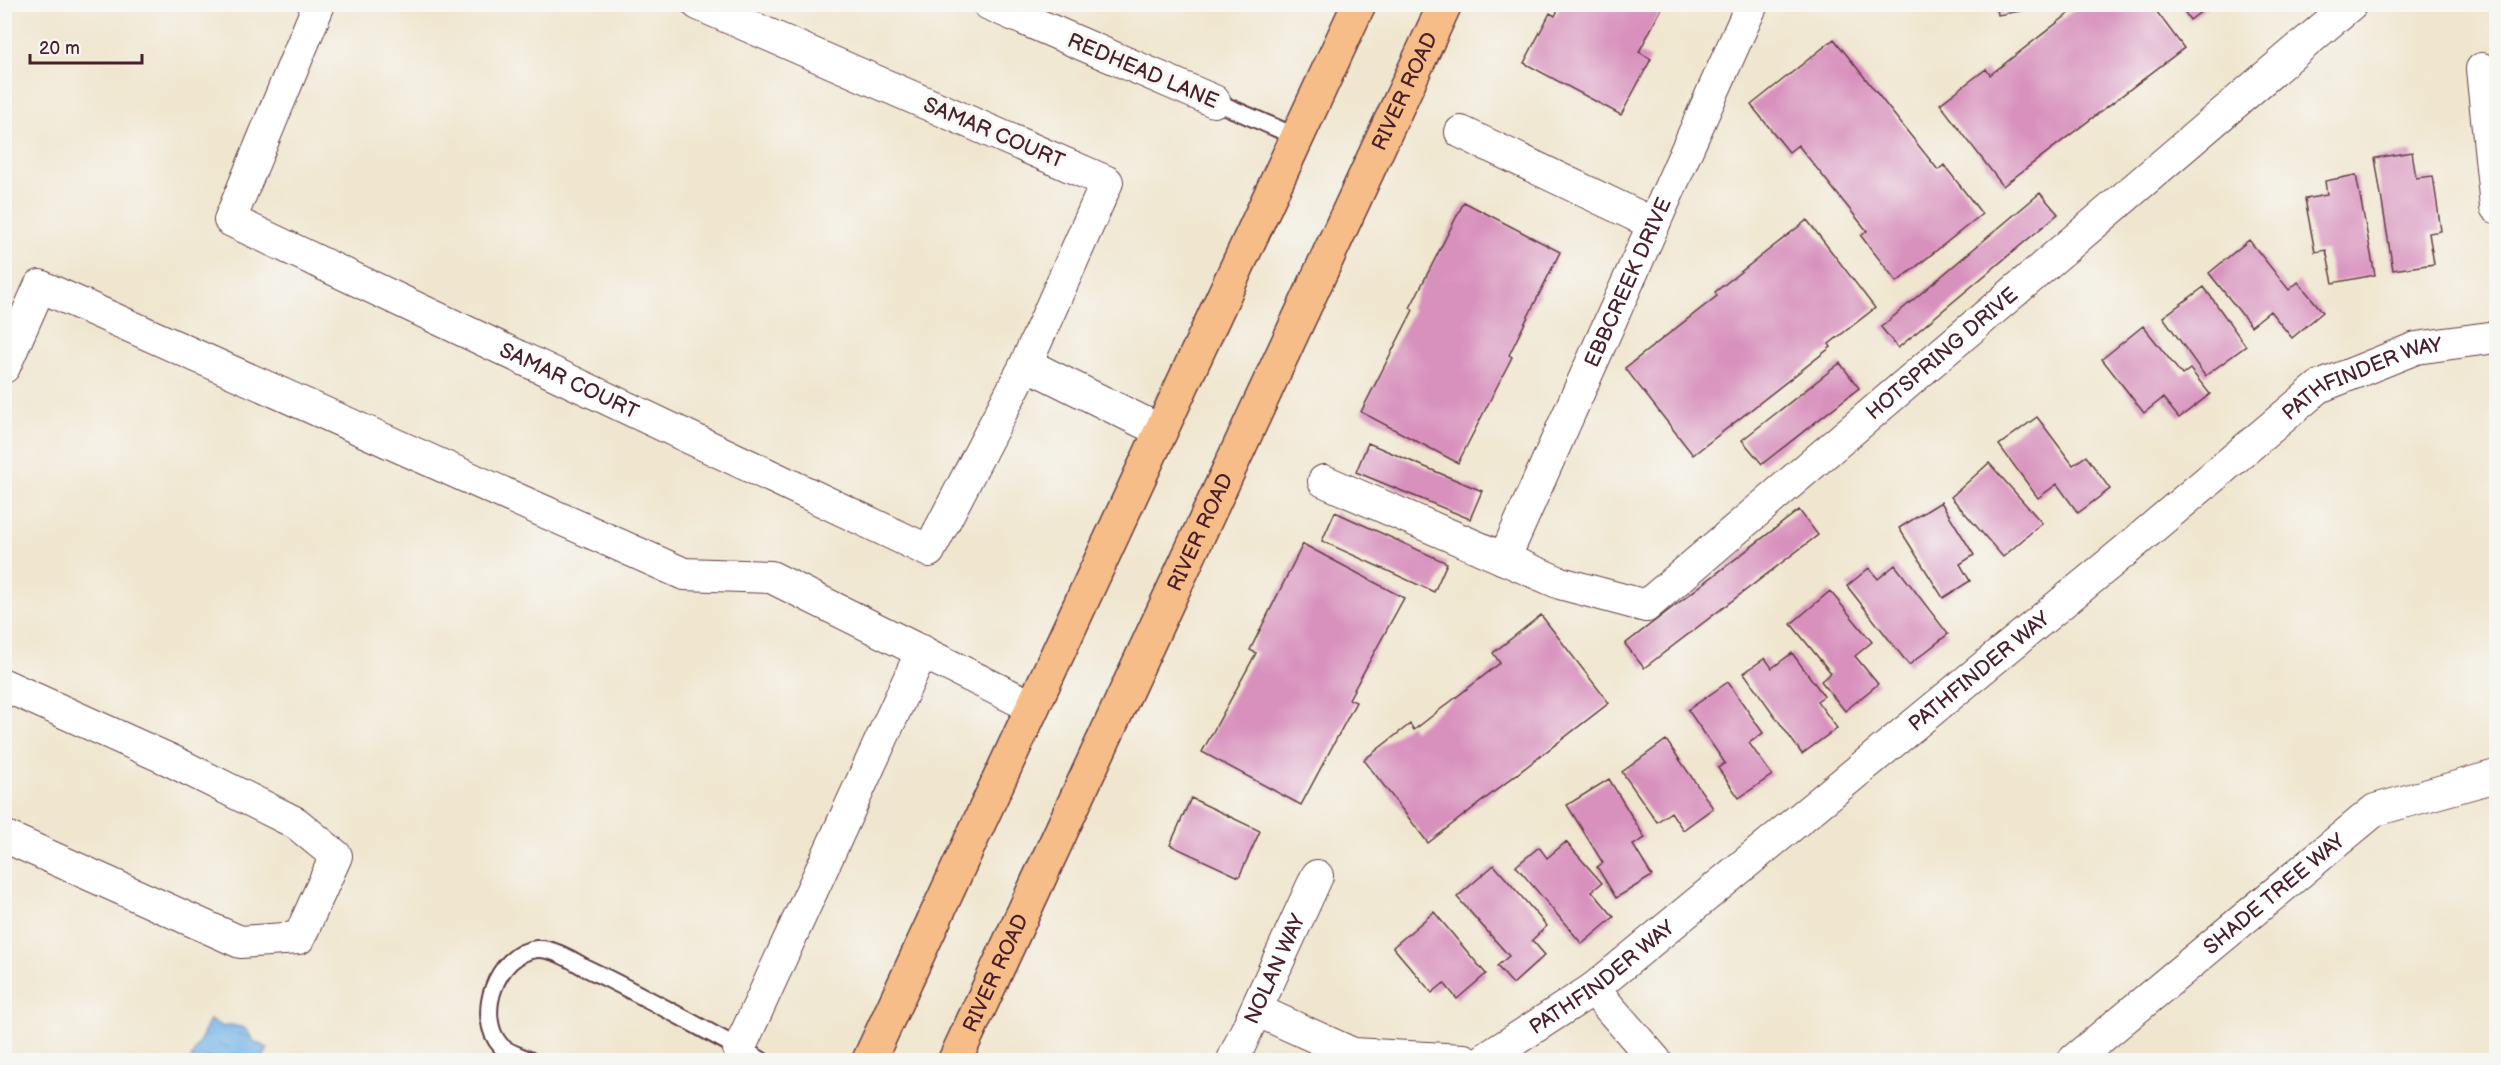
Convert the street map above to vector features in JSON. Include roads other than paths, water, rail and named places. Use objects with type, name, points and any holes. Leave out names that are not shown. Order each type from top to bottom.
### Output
[{"type":"main road","points":[[869,1060],[1359,4]]},
{"type":"main road","name":"RIVER ROAD","points":[[955,1060],[1445,4]]},
{"type":"street","name":"SAMAR COURT","points":[[319,4],[230,220],[928,551],[1026,364],[1107,182],[698,4]]},
{"type":"street","name":"REDHEAD LANE","points":[[989,4],[1214,101]]},
{"type":"street","name":"EBBCREEK DRIVE","points":[[1504,559],[1752,4]]},
{"type":"street","name":"HOTSPRING DRIVE","points":[[1504,559],[1560,583],[1646,606],[2351,4]]},
{"type":"street","points":[[2482,69],[2496,207]]},
{"type":"street","points":[[1461,132],[1654,224]]},
{"type":"street","points":[[4,367],[39,286],[684,574],[771,576],[1033,707]]},
{"type":"street","name":"PATHFINDER WAY","points":[[1484,1060],[1593,989],[2125,551],[2319,387],[2416,348],[2496,337]]},
{"type":"street","points":[[1026,364],[1161,431]]},
{"type":"street","points":[[1324,481],[1504,559]]},
{"type":"street","points":[[744,1056],[922,651]]},
{"type":"street","points":[[4,685],[172,761],[296,823],[336,856],[299,938],[240,942],[4,836]]},
{"type":"street","name":"SHADE TREE WAY","points":[[2074,1060],[2375,810],[2496,776]]},
{"type":"street","name":"NOLAN WAY","points":[[1233,1060],[1317,876]]},
{"type":"street","points":[[1593,989],[1655,1060]]},
{"type":"street","points":[[1256,1010],[1353,1054],[1464,1060]]},
{"type":"lane","name":"REDHEAD LANE","points":[[1214,101],[1297,137]]},
{"type":"lane","points":[[529,1060],[502,1047],[492,1033],[490,999],[510,962],[537,949],[552,951],[625,987],[744,1056]]},
{"type":"water","points":[[210,1020],[223,1027],[230,1025],[247,1030],[253,1041],[268,1048],[262,1060],[191,1059]]}]
